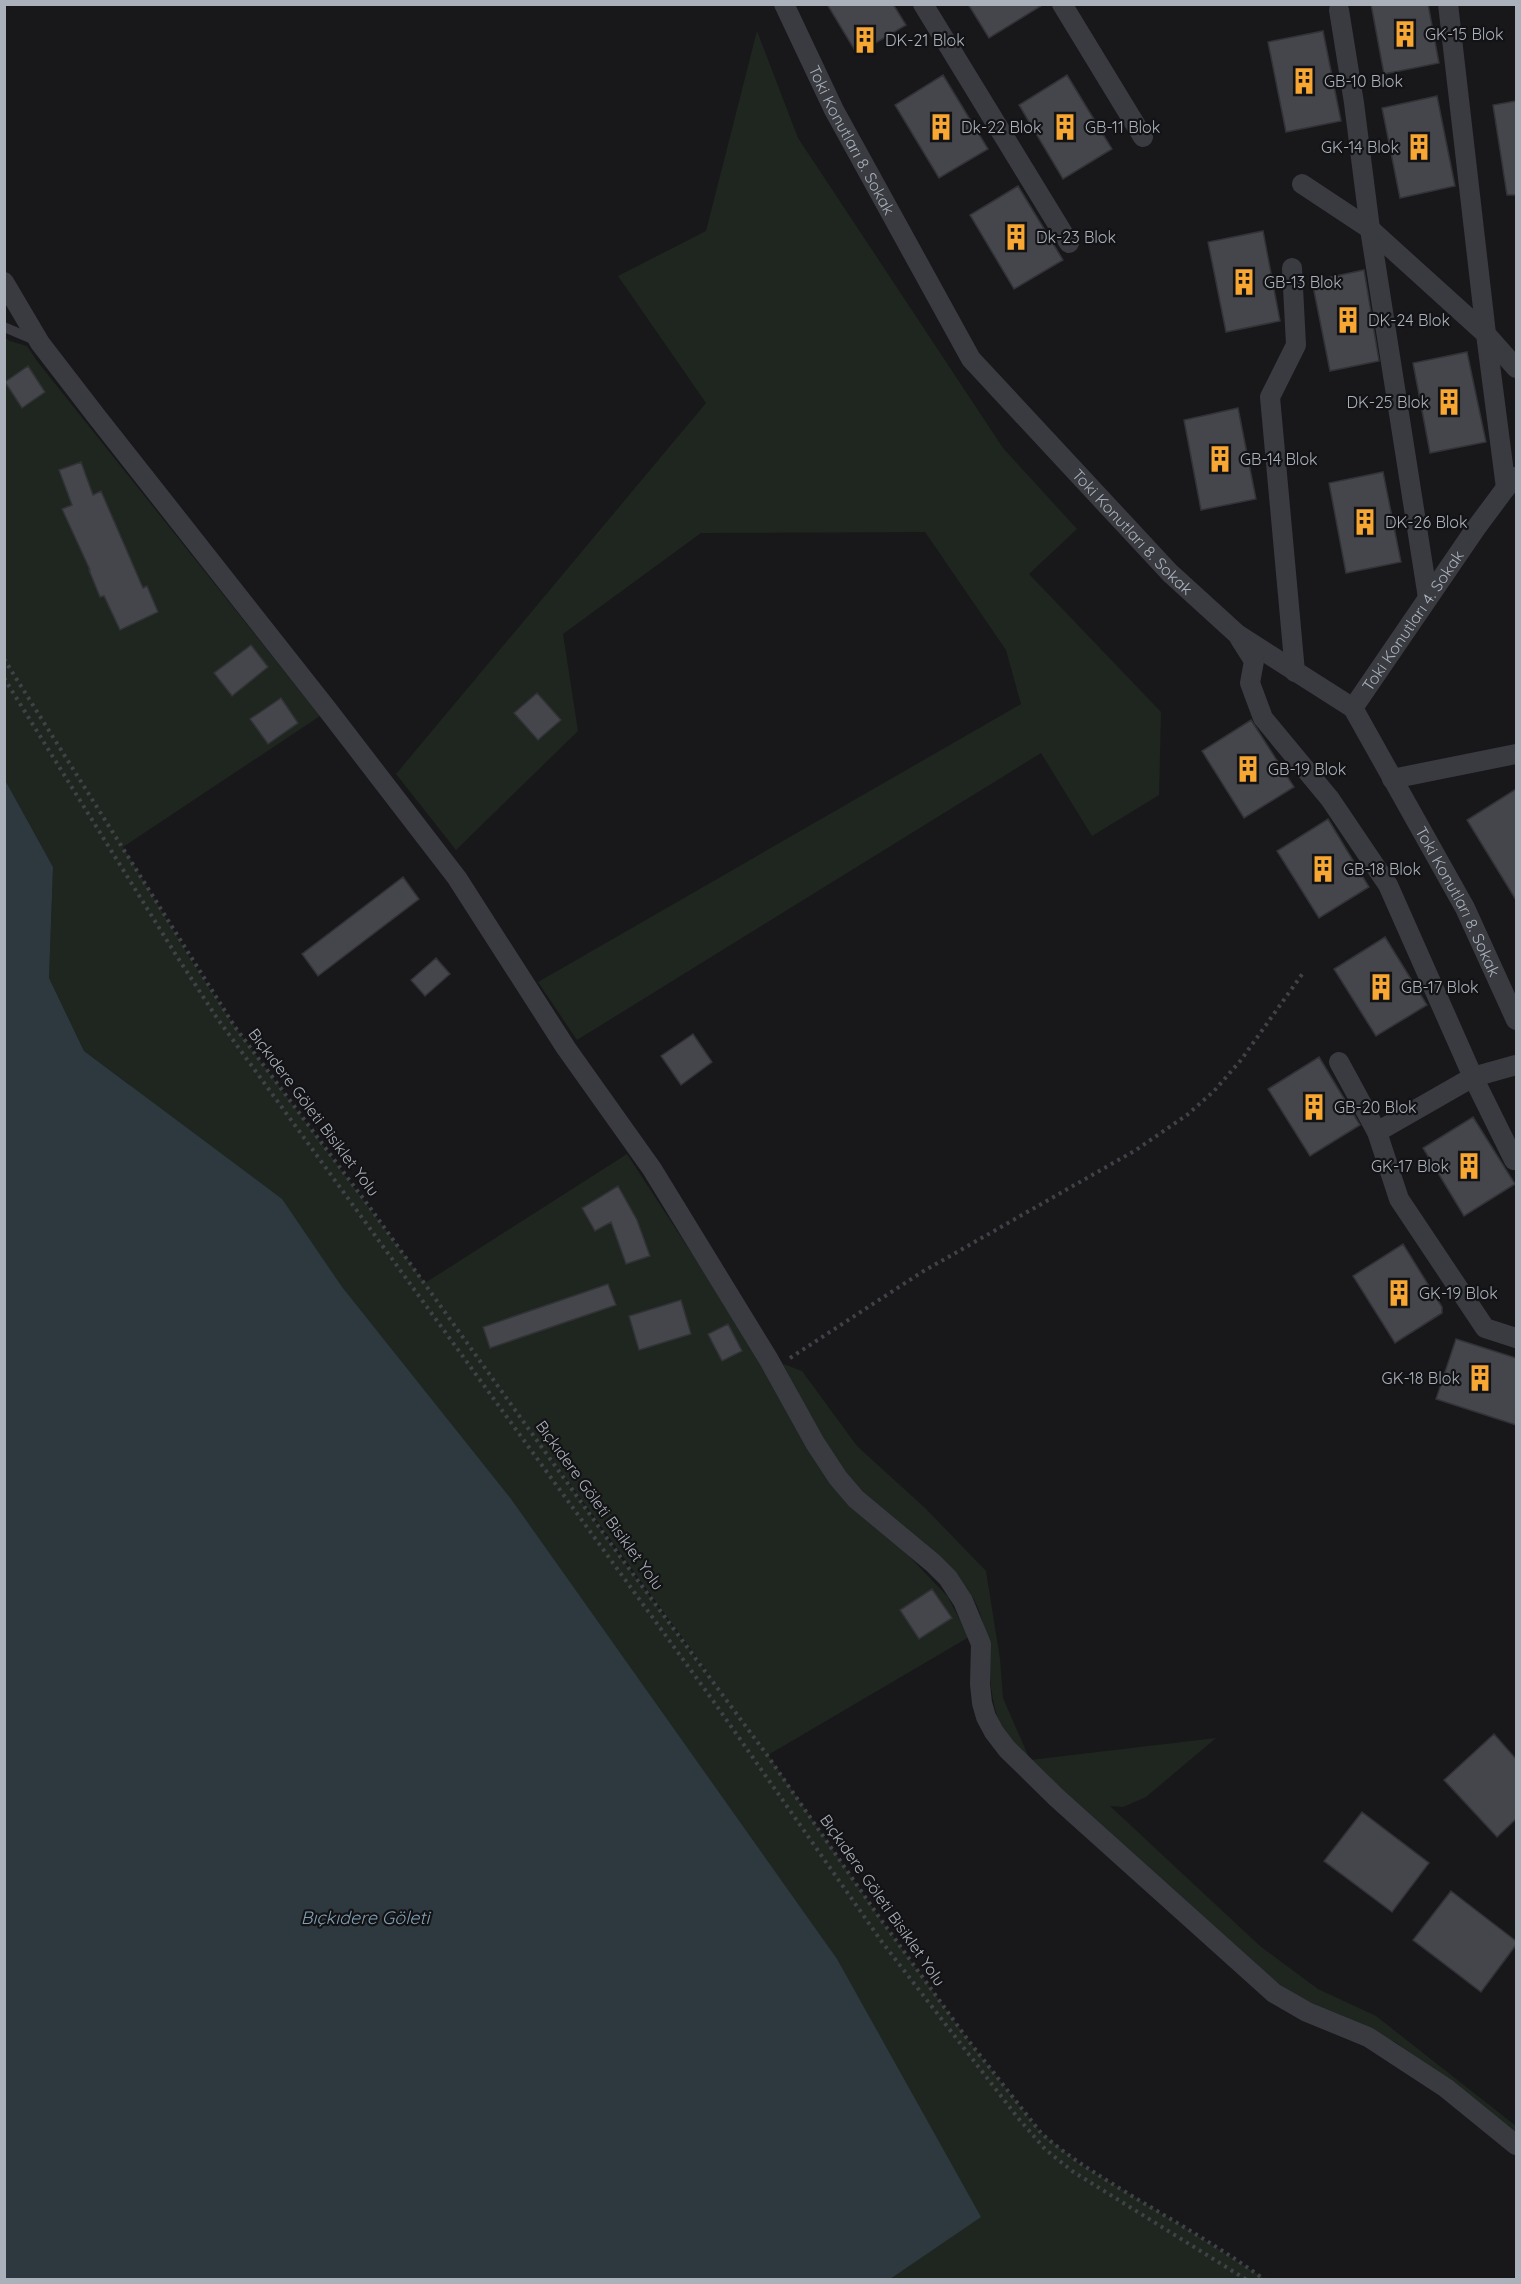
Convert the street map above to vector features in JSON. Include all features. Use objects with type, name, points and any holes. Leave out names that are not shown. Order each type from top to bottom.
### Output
[{"type":"street","name":"Toki Konutları 8. Sokak","points":[[784,4],[834,111],[971,359],[1170,573],[1237,634],[1353,708],[1465,908],[1516,1020]]},
{"type":"street","points":[[923,4],[1069,243]]},
{"type":"street","points":[[1062,4],[1143,137]]},
{"type":"street","points":[[1448,4],[1486,334],[1511,481]]},
{"type":"street","points":[[1339,10],[1354,103],[1370,229],[1428,598]]},
{"type":"street","points":[[1302,184],[1370,229],[1486,334],[1516,368]]},
{"type":"street","points":[[1292,268],[1296,345],[1270,397],[1295,672]]},
{"type":"street","points":[[4,282],[40,343],[457,878],[566,1048],[652,1169],[838,1478],[856,1499],[948,1578],[963,1601],[981,1644],[980,1684],[984,1710],[994,1732],[1007,1749],[1076,1815],[1274,1993],[1307,2012],[1368,2037],[1446,2088],[1516,2145]]},
{"type":"street","name":"Toki Konutları 4. Sokak","points":[[1353,708],[1511,481]]},
{"type":"street","points":[[1237,634],[1254,661],[1250,683],[1263,718],[1330,799],[1388,885],[1473,1077],[1514,1160]]},
{"type":"street","points":[[1392,779],[1516,754]]},
{"type":"street","points":[[1340,1062],[1377,1132],[1399,1199],[1485,1328],[1516,1338]]},
{"type":"street","points":[[1377,1132],[1473,1077],[1516,1065]]},
{"type":"lane","points":[[4,327],[40,343]]},
{"type":"path","name":"Bıçkıdere Göleti Bisiklet Yolu","points":[[4,659],[235,1027],[485,1366],[767,1755],[879,1917],[968,2040],[1041,2133],[1056,2146],[1080,2164],[1265,2280]]},
{"type":"path","points":[[4,678],[217,1018],[714,1702],[882,1942],[992,2086],[1045,2149],[1072,2171],[1247,2280]]},
{"type":"path","points":[[774,1369],[922,1272],[1136,1150],[1187,1115],[1214,1091],[1241,1060],[1303,973]]},
{"type":"shaded area","points":[[757,31],[798,138],[1003,448],[1077,529],[1029,574],[1161,712],[1159,795],[1092,836],[1041,753],[577,1040],[538,982],[1021,704],[1006,650],[925,532],[701,533],[563,634],[578,731],[456,850],[396,774],[706,403],[618,276],[706,231]]},
{"type":"shaded area","name":"Bıçkıdere Göleti","points":[[4,337],[27,346],[320,716],[123,847],[193,963],[235,1027],[425,1283],[627,1154],[753,1347],[781,1400],[907,1554],[948,1597],[969,1637],[768,1755],[879,1917],[968,2040],[1041,2133],[1080,2164],[1265,2279],[5,2279],[130,1085],[84,1051],[49,978],[53,867],[5,780]],"holes":[[[541,1444],[711,1677],[619,1555]]]},
{"type":"shaded area","points":[[783,1364],[802,1371],[857,1446],[925,1508],[986,1571],[1000,1659],[1003,1698],[1030,1760],[1216,1738],[1146,1797],[1123,1807],[1110,1806],[1260,1946],[1318,1989],[1376,2016],[1516,2126],[1516,2135],[1476,2101],[1395,2042],[1307,2002],[1275,1981],[1230,1945],[1030,1761],[1015,1746],[1003,1730],[997,1714],[984,1630],[973,1598],[963,1583],[938,1556],[878,1507],[853,1481],[820,1432]]},
{"type":"water","name":"Bıçkıdere Göleti","points":[[5,780],[53,867],[49,978],[84,1051],[282,1199],[342,1287],[511,1499],[837,1959],[981,2217],[890,2279],[5,2279]]},
{"type":"building","name":"DK-21 Blok","points":[[827,4],[893,4],[906,25],[857,54]]},
{"type":"building","points":[[968,4],[1044,4],[989,38]]},
{"type":"building","name":"GK-15 Blok","points":[[1371,4],[1428,4],[1439,63],[1384,74]]},
{"type":"building","name":"GB-10 Blok","points":[[1323,31],[1341,121],[1286,132],[1268,42]]},
{"type":"building","name":"Dk-22 Blok","points":[[943,75],[988,149],[939,178],[895,105]]},
{"type":"building","name":"GB-11 Blok","points":[[1067,75],[1112,149],[1063,179],[1019,105]]},
{"type":"building","name":"GK-14 Blok","points":[[1437,96],[1455,186],[1400,198],[1382,108]]},
{"type":"building","points":[[1516,101],[1516,195],[1507,195],[1493,105]]},
{"type":"building","name":"Dk-23 Blok","points":[[1018,186],[1063,260],[1014,289],[970,215]]},
{"type":"building","name":"GB-13 Blok","points":[[1263,231],[1280,321],[1226,332],[1208,242]]},
{"type":"building","name":"DK-24 Blok","points":[[1364,270],[1379,361],[1330,371],[1312,281]]},
{"type":"building","name":"DK-25 Blok","points":[[1467,352],[1486,442],[1430,453],[1413,363]]},
{"type":"building","points":[[28,366],[45,392],[22,408],[5,382]]},
{"type":"building","name":"GB-14 Blok","points":[[1238,408],[1256,499],[1201,510],[1184,420]]},
{"type":"building","points":[[81,462],[93,495],[101,491],[143,588],[147,586],[158,612],[120,630],[104,596],[100,597],[62,509],[72,505],[59,470]]},
{"type":"building","name":"DK-26 Blok","points":[[1383,472],[1401,562],[1346,573],[1329,483]]},
{"type":"building","points":[[251,645],[268,667],[232,696],[214,673]]},
{"type":"building","points":[[537,693],[561,720],[538,740],[514,713]]},
{"type":"building","points":[[281,698],[298,723],[268,744],[250,719]]},
{"type":"building","name":"GB-19 Blok","points":[[1251,720],[1294,787],[1244,818],[1202,751]]},
{"type":"building","points":[[1516,789],[1516,900],[1467,820]]},
{"type":"building","name":"GB-18 Blok","points":[[1328,819],[1369,887],[1319,918],[1277,851]]},
{"type":"building","points":[[403,877],[419,899],[318,976],[302,954]]},
{"type":"building","name":"GB-17 Blok","points":[[1385,937],[1427,1005],[1376,1036],[1334,969]]},
{"type":"building","points":[[436,958],[450,974],[425,996],[411,980]]},
{"type":"building","points":[[693,1034],[712,1062],[681,1085],[661,1056]]},
{"type":"building","name":"GB-20 Blok","points":[[1319,1057],[1360,1125],[1310,1156],[1268,1089]]},
{"type":"building","name":"GK-17 Blok","points":[[1473,1117],[1515,1184],[1464,1216],[1423,1148]]},
{"type":"building","points":[[618,1186],[637,1220],[650,1256],[626,1264],[611,1222],[595,1231],[582,1208]]},
{"type":"building","name":"GK-19 Blok","points":[[1403,1244],[1442,1307],[1442,1313],[1395,1343],[1353,1276]]},
{"type":"building","points":[[608,1284],[616,1305],[490,1348],[483,1327]]},
{"type":"building","points":[[681,1300],[691,1334],[639,1350],[629,1316]]},
{"type":"building","points":[[728,1324],[742,1351],[722,1361],[708,1334]]},
{"type":"building","name":"GK-18 Blok","points":[[1456,1339],[1516,1358],[1516,1425],[1436,1399]]},
{"type":"building","points":[[932,1589],[952,1618],[919,1639],[900,1610]]},
{"type":"building","points":[[1494,1734],[1516,1759],[1516,1819],[1497,1837],[1444,1780]]},
{"type":"building","points":[[1362,1812],[1429,1863],[1392,1912],[1324,1861]]},
{"type":"building","points":[[1451,1891],[1516,1941],[1516,1945],[1481,1992],[1413,1940]]},
{"type":"place","name":"GK-15 Blok","points":[[1405,34]]},
{"type":"place","name":"DK-21 Blok","points":[[865,40]]},
{"type":"place","name":"GB-10 Blok","points":[[1304,81]]},
{"type":"place","name":"Dk-22 Blok","points":[[941,127]]},
{"type":"place","name":"GB-11 Blok","points":[[1065,127]]},
{"type":"place","name":"GK-14 Blok","points":[[1419,147]]},
{"type":"place","name":"Dk-23 Blok","points":[[1016,237]]},
{"type":"place","name":"GB-13 Blok","points":[[1244,282]]},
{"type":"place","name":"DK-24 Blok","points":[[1348,320]]},
{"type":"place","name":"DK-25 Blok","points":[[1449,402]]},
{"type":"place","name":"GB-14 Blok","points":[[1220,459]]},
{"type":"place","name":"DK-26 Blok","points":[[1365,522]]},
{"type":"place","name":"GB-19 Blok","points":[[1248,769]]},
{"type":"place","name":"GB-18 Blok","points":[[1323,869]]},
{"type":"place","name":"GB-17 Blok","points":[[1381,987]]},
{"type":"place","name":"GB-20 Blok","points":[[1314,1107]]},
{"type":"place","name":"GK-17 Blok","points":[[1469,1166]]},
{"type":"place","name":"GK-19 Blok","points":[[1399,1293]]},
{"type":"place","name":"GK-18 Blok","points":[[1480,1378]]}]
